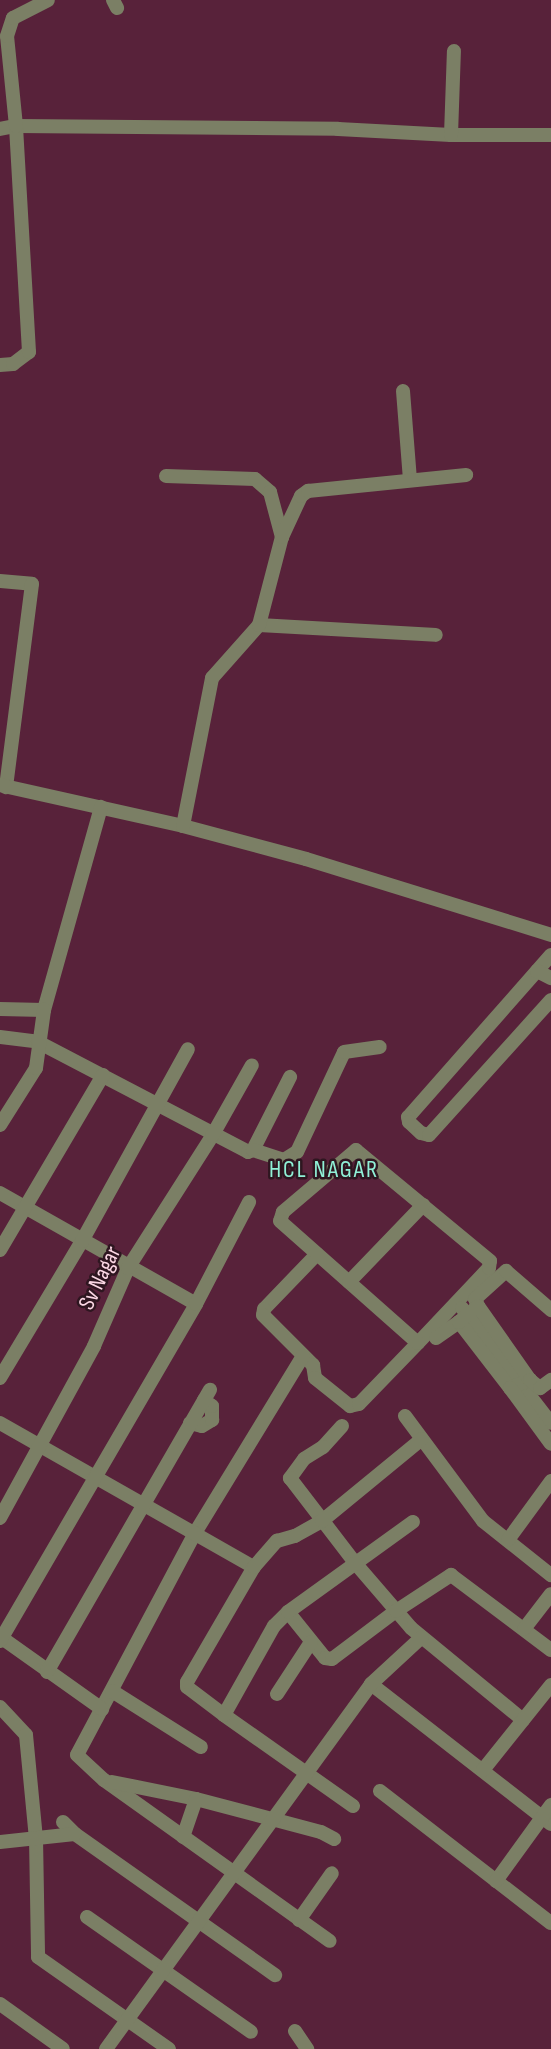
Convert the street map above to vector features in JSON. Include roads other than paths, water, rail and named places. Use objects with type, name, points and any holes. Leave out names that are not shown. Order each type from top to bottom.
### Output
[{"type":"street","points":[[0,365],[13,364],[29,352],[16,126],[6,36],[13,18],[48,0]]},
{"type":"street","points":[[451,135],[454,51]]},
{"type":"street","points":[[0,129],[16,126],[551,135]]},
{"type":"street","points":[[403,391],[410,481]]},
{"type":"street","points":[[183,827],[212,678],[259,625],[282,537],[301,496],[308,491],[466,475]]},
{"type":"street","points":[[166,476],[255,479],[270,492],[282,537]]},
{"type":"street","points":[[0,581],[32,584],[3,786],[101,807],[306,859],[551,935]]},
{"type":"street","points":[[259,625],[436,635]]},
{"type":"street","points":[[0,1125],[36,1068],[44,1010],[101,807]]},
{"type":"street","points":[[551,955],[408,1117],[409,1122],[421,1133],[429,1135],[551,1000]]},
{"type":"street","points":[[537,971],[551,978]]},
{"type":"street","points":[[0,1009],[44,1010]]},
{"type":"street","points":[[0,1037],[38,1042],[212,1136],[244,1151],[253,1150],[284,1160],[297,1152],[344,1052],[380,1047]]},
{"type":"street","points":[[0,1378],[82,1241],[188,1049]]},
{"type":"street","name":"Sv Nagar","points":[[0,1518],[6,1492],[38,1444],[93,1346],[128,1268],[212,1136],[252,1065]]},
{"type":"street","points":[[0,1250],[103,1075]]},
{"type":"street","points":[[253,1150],[290,1077]]},
{"type":"street","points":[[317,1254],[263,1313],[266,1321],[313,1365],[315,1378],[346,1406],[354,1406],[418,1343],[489,1268],[490,1262],[356,1150],[279,1218],[418,1343]]},
{"type":"street","points":[[0,1193],[128,1268],[196,1304]]},
{"type":"street","points":[[102,1709],[1,1639],[196,1304],[249,1202]]},
{"type":"street","points":[[349,1282],[423,1205]]},
{"type":"street","points":[[436,1338],[469,1314],[475,1299],[506,1272],[551,1310]]},
{"type":"street","points":[[457,1301],[521,1384],[549,1414]]},
{"type":"street","points":[[303,1356],[195,1534],[77,1755],[104,1780],[330,1941]]},
{"type":"street","points":[[521,1384],[540,1388],[551,1380]]},
{"type":"street","points":[[521,1384],[551,1444]]},
{"type":"street","points":[[549,1414],[543,1396],[551,1390]]},
{"type":"street","points":[[47,1672],[207,1395]]},
{"type":"street","points":[[405,1416],[483,1521],[551,1575]]},
{"type":"street","points":[[0,1423],[254,1567]]},
{"type":"street","points":[[342,1426],[323,1447],[304,1459],[290,1478],[396,1611],[422,1637],[523,1720]]},
{"type":"street","points":[[353,1806],[187,1688],[187,1682],[254,1567],[277,1541],[295,1536],[322,1521],[422,1439]]},
{"type":"street","points":[[508,1540],[551,1481]]},
{"type":"street","points":[[224,1715],[274,1626],[288,1612],[413,1522]]},
{"type":"street","points":[[288,1612],[325,1658],[332,1659],[396,1611],[451,1575],[551,1650]]},
{"type":"street","points":[[524,1629],[551,1594]]},
{"type":"street","points":[[106,2049],[371,1684],[422,1637]]},
{"type":"street","points":[[277,1694],[311,1642]]},
{"type":"street","points":[[371,1684],[483,1770],[548,1815],[496,1881]]},
{"type":"street","points":[[483,1770],[551,1685]]},
{"type":"street","points":[[112,1691],[201,1746]]},
{"type":"street","points":[[0,1707],[26,1735],[36,1838],[38,1957],[169,2049]]},
{"type":"street","points":[[104,1780],[196,1799],[321,1832],[334,1839]]},
{"type":"street","points":[[380,1791],[551,1923]]},
{"type":"street","points":[[183,1837],[196,1799]]},
{"type":"street","points":[[63,1822],[75,1834],[275,1975]]},
{"type":"street","points":[[0,1842],[75,1834]]},
{"type":"street","points":[[299,1920],[332,1873]]},
{"type":"street","points":[[87,1917],[162,1973],[251,2032]]},
{"type":"street","points":[[0,2004],[63,2049]]},
{"type":"street","points":[[295,2031],[307,2049]]},
{"type":"district","name":"HCL NAGAR","points":[[324,1170]]}]
